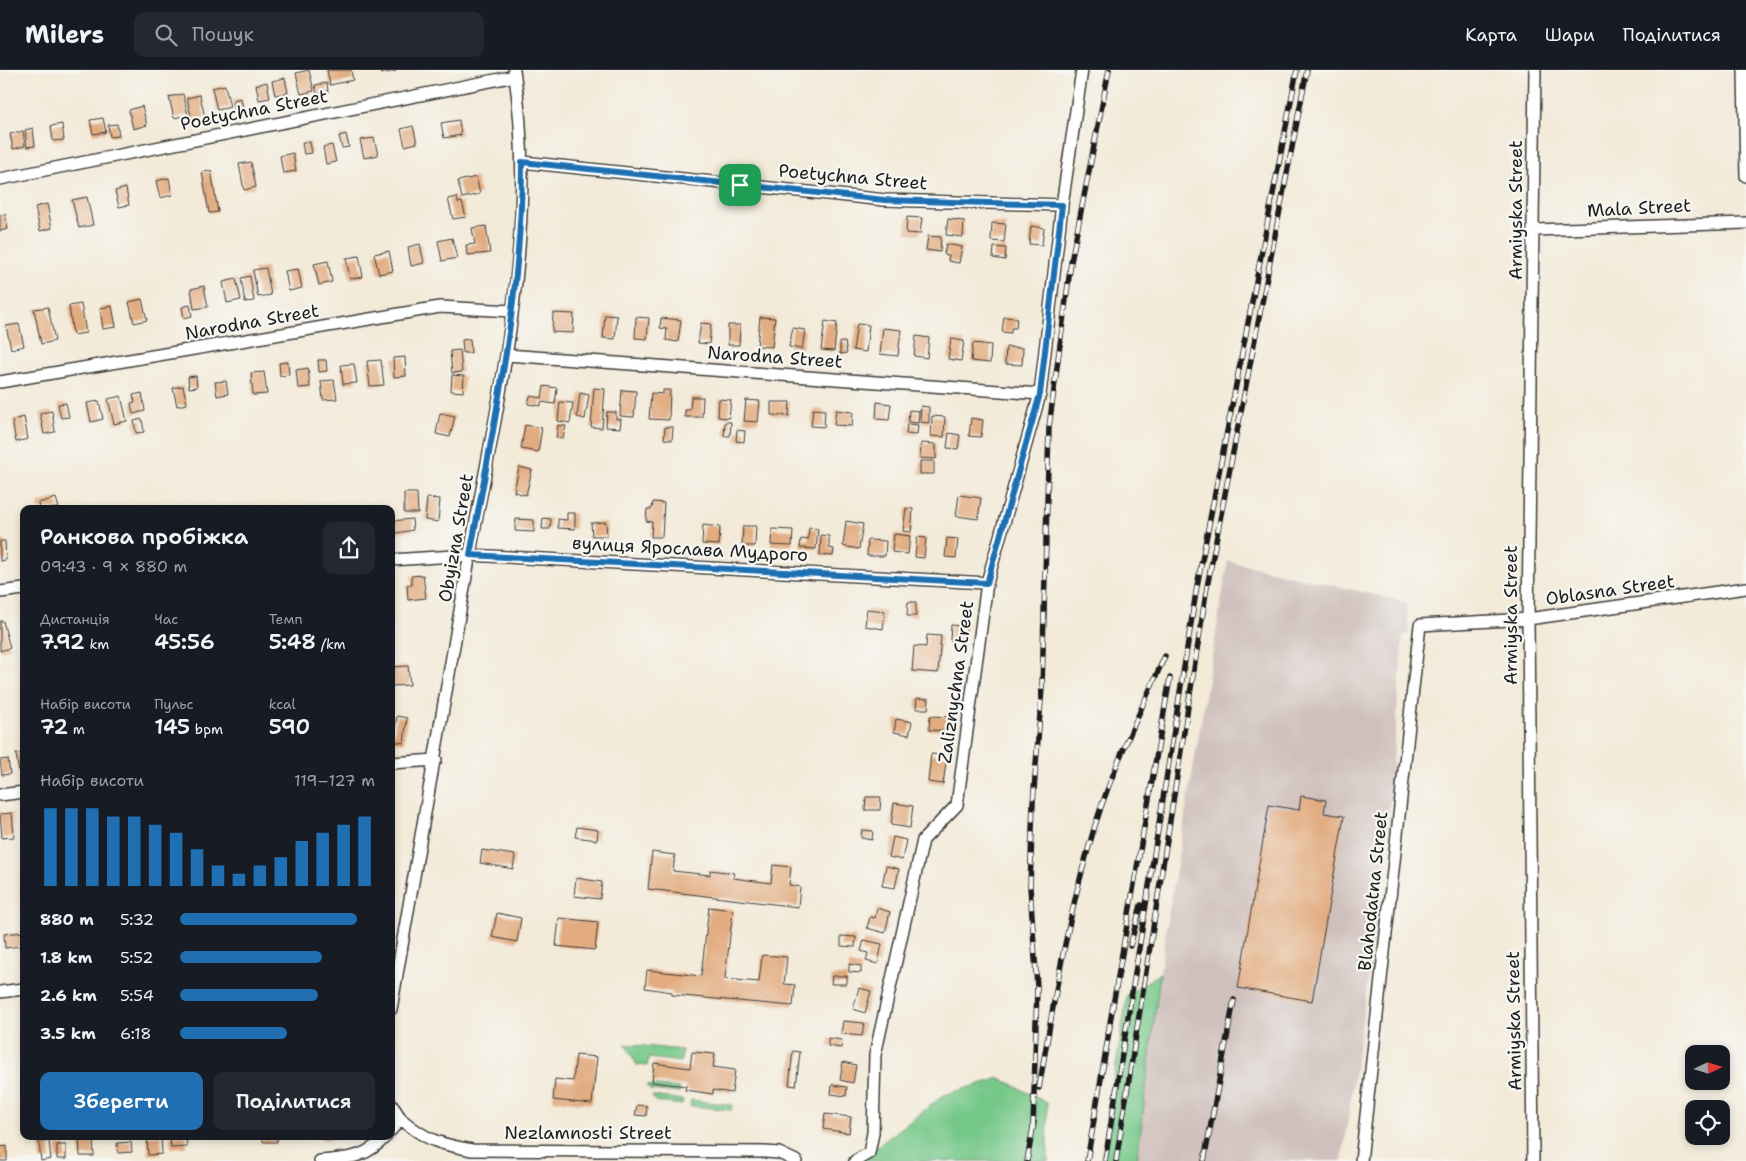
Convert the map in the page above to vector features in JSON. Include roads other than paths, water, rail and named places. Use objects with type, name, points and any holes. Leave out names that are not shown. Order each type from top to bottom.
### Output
[{"type":"street","name":"Zaliznychna Street","points":[[855,1161],[869,1153],[873,1133],[875,1055],[923,840],[957,805],[987,583],[1040,394],[1062,205],[1082,70]]},
{"type":"street","name":"Armiyska Street","points":[[1533,1161],[1528,619],[1535,70]]},
{"type":"street","points":[[1744,70],[1746,176]]},
{"type":"street","name":"Poetychna Street","points":[[0,178],[514,73]]},
{"type":"street","name":"Obyizna Street","points":[[396,956],[436,760],[470,555],[507,355],[522,202],[521,124],[514,73]]},
{"type":"street","name":"Poetychna Street","points":[[522,162],[885,200],[1062,205]]},
{"type":"street","name":"Mala Street","points":[[1534,230],[1746,223]]},
{"type":"street","name":"Narodna Street","points":[[0,382],[440,308],[512,311]]},
{"type":"street","name":"Narodna Street","points":[[507,355],[1040,394]]},
{"type":"street","name":"вулиця Ярослава Мудрого","points":[[395,560],[470,555],[987,583]]},
{"type":"street","name":"Oblasna Street","points":[[1420,625],[1528,619],[1746,588]]},
{"type":"street","points":[[0,592],[20,590]]},
{"type":"street","name":"Blahodatna Street","points":[[1361,1161],[1420,625]]},
{"type":"street","points":[[395,763],[436,760]]},
{"type":"street","points":[[0,795],[20,792]]},
{"type":"street","points":[[0,992],[20,990]]},
{"type":"street","points":[[395,1110],[401,1120],[395,1126]]},
{"type":"street","name":"Nezlamnosti Street","points":[[401,1120],[427,1138],[440,1144],[472,1150],[758,1151],[779,1153],[796,1161]]},
{"type":"street","points":[[320,1161],[356,1157],[374,1149],[382,1140]]},
{"type":"railway","points":[[1033,1129],[1037,987],[1030,887],[1033,803],[1042,688],[1049,427],[1071,262],[1109,70]]},
{"type":"railway","points":[[1105,1161],[1197,586],[1297,70]]},
{"type":"railway","points":[[1116,1161],[1207,587],[1307,70]]},
{"type":"railway","points":[[1039,1088],[1067,936],[1096,821],[1133,726],[1165,656]]},
{"type":"railway","points":[[1108,1034],[1170,678]]},
{"type":"railway","points":[[1130,946],[1141,905]]},
{"type":"railway","points":[[1204,1161],[1234,1000]]},
{"type":"railway","points":[[1087,1161],[1110,1026]]},
{"type":"railway","points":[[1027,1161],[1034,1122]]}]
